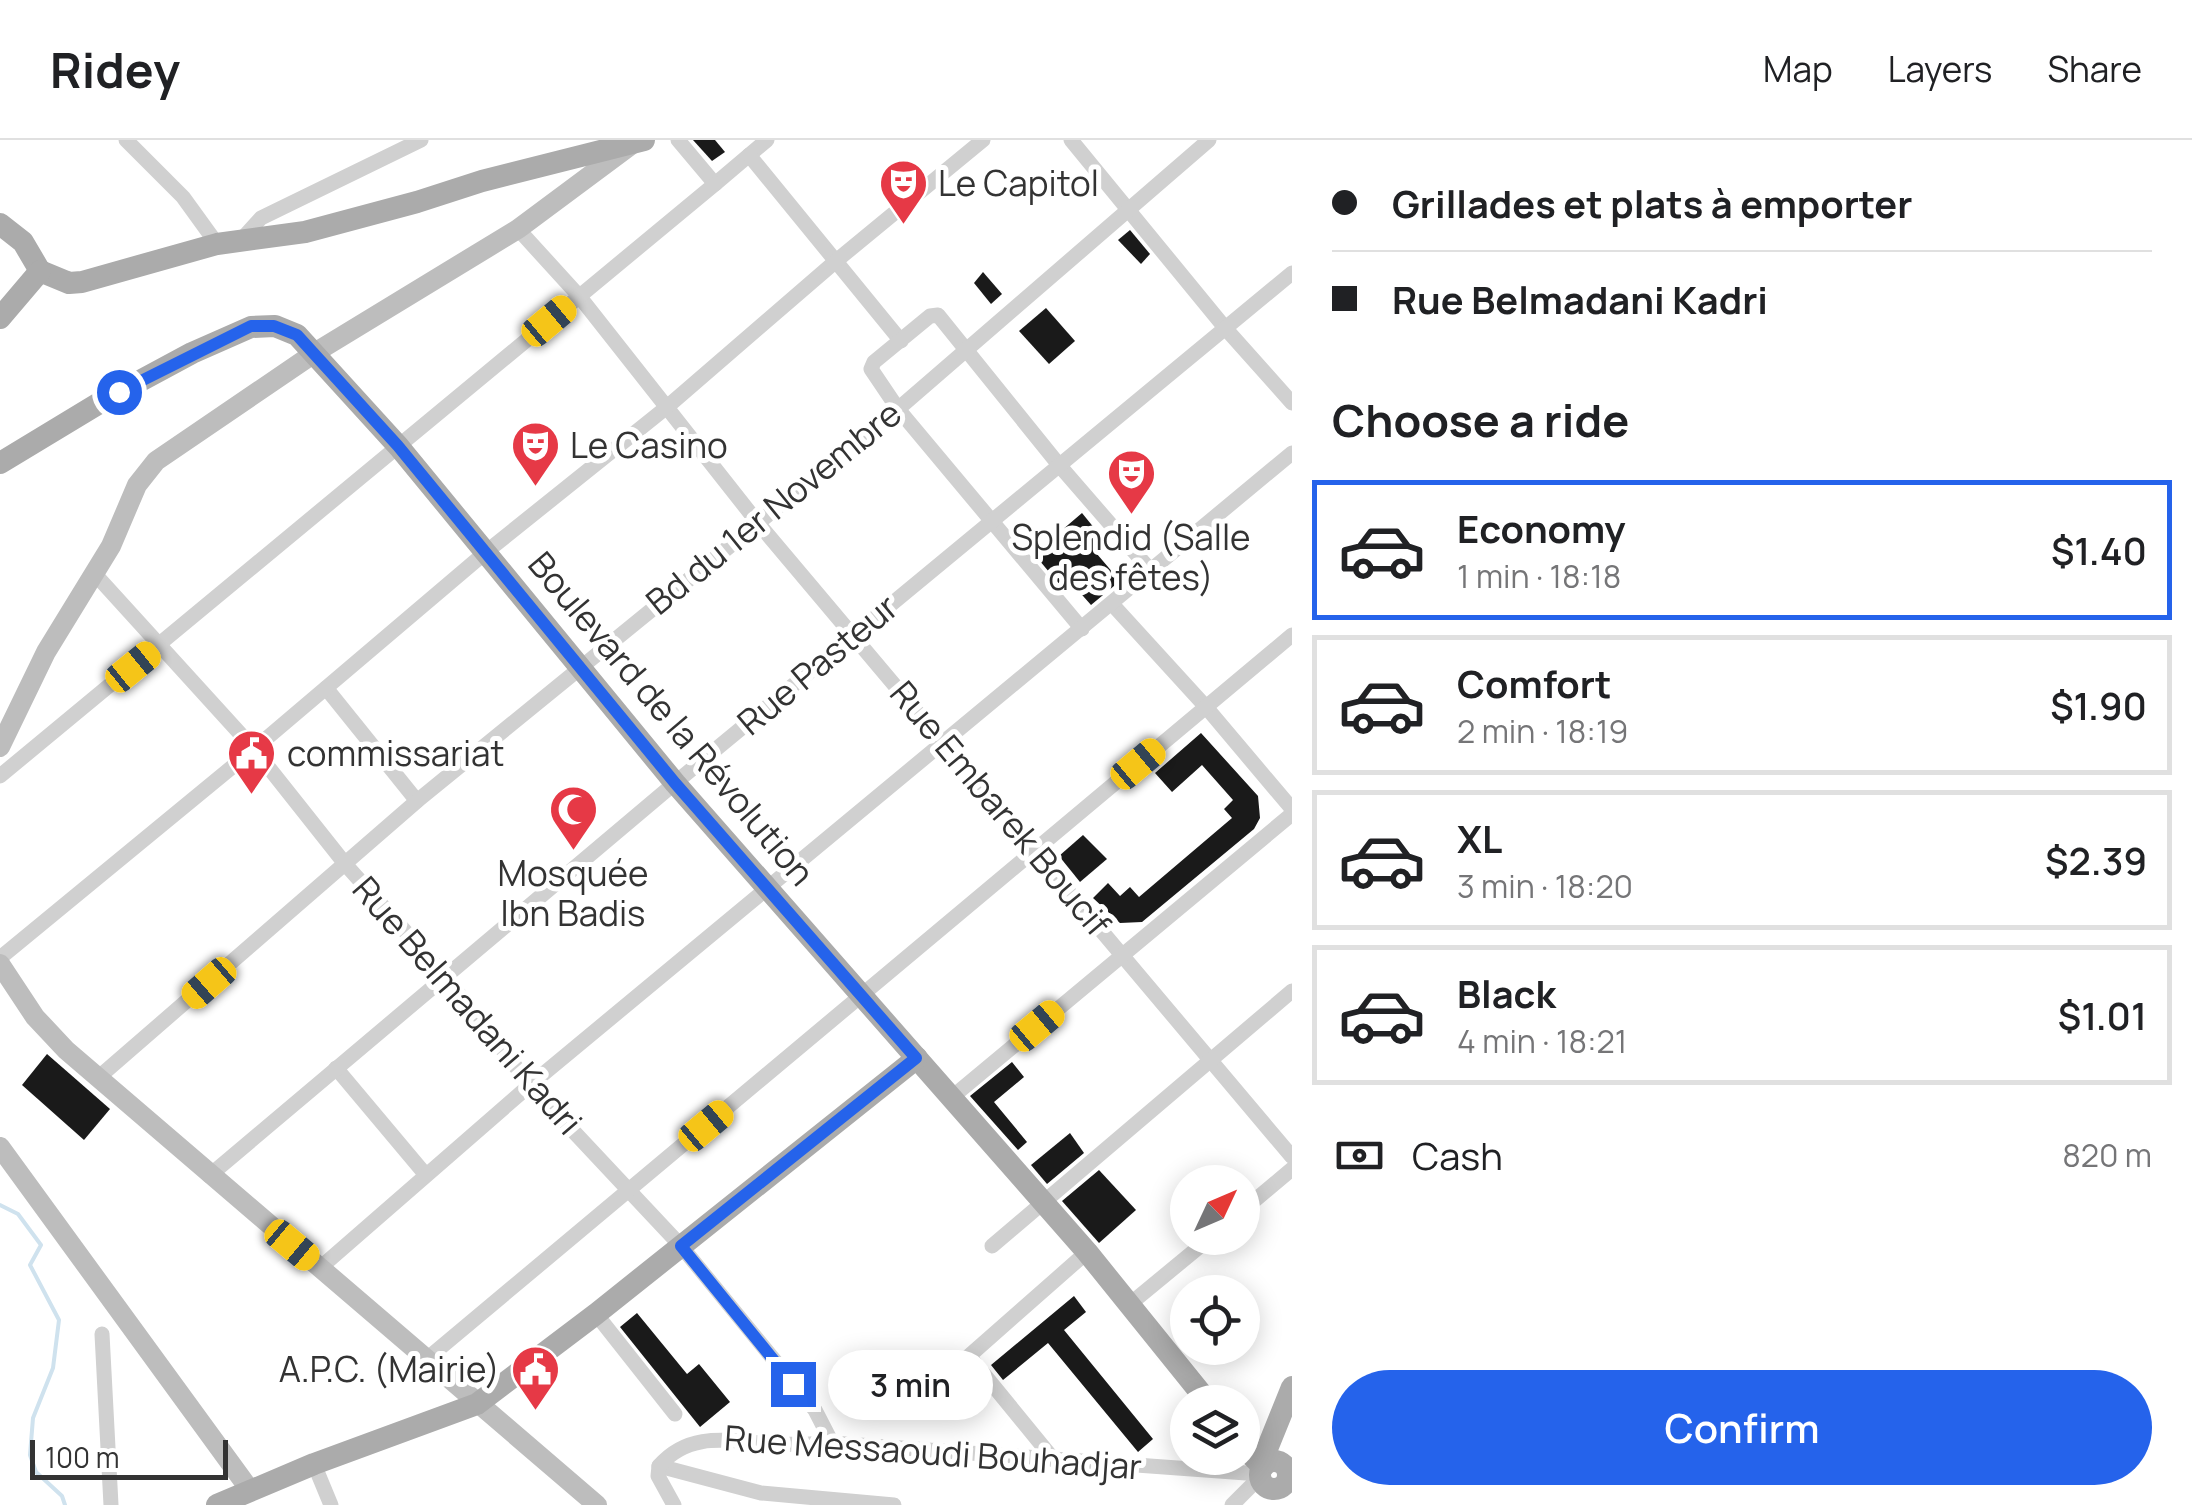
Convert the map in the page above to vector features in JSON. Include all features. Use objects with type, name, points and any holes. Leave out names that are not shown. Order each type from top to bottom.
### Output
[{"type":"main road","points":[[0,747],[46,652],[110,546],[137,485],[156,461],[316,352],[518,229],[639,142]]},
{"type":"main road","points":[[0,224],[23,242],[40,271],[68,283],[82,282],[217,244],[305,232],[482,181],[639,142]]},
{"type":"main road","points":[[0,318],[40,271]]},
{"type":"main road","name":"Boulevard de la Révolution","points":[[0,463],[101,402],[251,326],[274,326],[297,335],[398,446],[486,552],[575,669],[1087,1252],[1194,1385]]},
{"type":"main road","points":[[0,961],[36,1017],[66,1050],[597,1505]]},
{"type":"main road","points":[[217,1505],[476,1404],[596,1314],[916,1058]]},
{"type":"main road","points":[[0,1147],[250,1490]]},
{"type":"main road","points":[[1280,1478],[1267,1449],[1292,1386]]},
{"type":"main road","points":[[1260,1461],[1280,1478]]},
{"type":"street","points":[[126,140],[186,200],[217,244]]},
{"type":"street","points":[[380,140],[393,155]]},
{"type":"street","points":[[241,240],[270,213],[422,140]]},
{"type":"street","points":[[678,140],[715,184]]},
{"type":"street","points":[[0,776],[767,140]]},
{"type":"street","points":[[0,961],[486,552],[667,408],[836,260],[983,140]]},
{"type":"street","points":[[1071,140],[1292,403]]},
{"type":"street","name":"Bd du 1er Novembre","points":[[99,1077],[417,801],[898,409],[1209,140]]},
{"type":"street","points":[[749,155],[901,342]]},
{"type":"street","name":"Rue Embarek Boucif","points":[[518,229],[580,296],[758,524],[1292,1157]]},
{"type":"street","name":"Rue Pasteur","points":[[209,1176],[675,783],[1292,273]]},
{"type":"street","points":[[1082,630],[898,409],[870,367],[934,315],[967,349],[1152,571]]},
{"type":"street","points":[[320,1268],[530,1084],[1292,453]]},
{"type":"street","name":"Rue Belmadani Kadri","points":[[94,573],[254,749],[346,865],[445,976],[530,1084],[681,1246],[815,1410],[832,1443]]},
{"type":"street","points":[[951,1098],[1292,811],[1206,707],[1112,604]]},
{"type":"street","points":[[428,1358],[1292,635]]},
{"type":"street","points":[[326,688],[417,801]]},
{"type":"street","points":[[992,1246],[1292,990]]},
{"type":"street","points":[[336,1068],[424,1174]]},
{"type":"street","points":[[1260,1196],[1292,1170]]},
{"type":"street","points":[[1054,1460],[969,1356],[1087,1252]]},
{"type":"street","points":[[1130,1304],[1189,1255]]},
{"type":"street","points":[[596,1314],[675,1414]]},
{"type":"street","points":[[102,1334],[111,1505]]},
{"type":"street","name":"Rue Messaoudi Bouhadjar","points":[[658,1466],[678,1449],[706,1439],[832,1443],[1280,1478]]},
{"type":"street","points":[[314,1464],[331,1505]]},
{"type":"street","points":[[674,1505],[658,1476],[658,1466],[761,1493],[894,1505]]},
{"type":"street","points":[[1232,1505],[1280,1478]]},
{"type":"building","points":[[693,140],[715,140],[725,152],[712,161]]},
{"type":"building","points":[[1130,230],[1150,254],[1141,264],[1118,240]]},
{"type":"building","points":[[983,272],[1002,294],[991,304],[974,283]]},
{"type":"building","points":[[1046,308],[1075,341],[1049,364],[1019,331]]},
{"type":"building","points":[[1082,513],[1108,545],[1097,554],[1120,581],[1091,605],[1068,579],[1060,585],[1034,554]]},
{"type":"building","points":[[1201,733],[1258,796],[1260,818],[1254,829],[1142,922],[1120,923],[1093,898],[1108,883],[1120,896],[1130,887],[1139,897],[1232,818],[1224,809],[1233,800],[1202,765],[1172,792],[1155,773]]},
{"type":"building","points":[[1083,835],[1107,859],[1080,882],[1059,856]]},
{"type":"building","points":[[47,1054],[110,1109],[84,1140],[22,1085]]},
{"type":"building","points":[[1012,1062],[1024,1077],[994,1102],[1027,1142],[1018,1150],[970,1096]]},
{"type":"building","points":[[1070,1133],[1084,1153],[1047,1184],[1031,1165]]},
{"type":"building","points":[[1099,1170],[1136,1210],[1099,1243],[1062,1201]]},
{"type":"building","points":[[1074,1296],[1086,1312],[1064,1330],[1153,1439],[1138,1452],[1048,1343],[1003,1380],[991,1365]]},
{"type":"building","points":[[637,1313],[687,1374],[699,1364],[730,1402],[700,1427],[620,1327]]},
{"type":"waterway","points":[[0,1205],[18,1214],[41,1245],[30,1265],[59,1320],[53,1368],[33,1418],[30,1455],[36,1472],[62,1496],[65,1505]]},
{"type":"place","name":"Le Capitol","points":[[903,226]]},
{"type":"place","name":"Le Casino","points":[[535,488]]},
{"type":"place","name":"Splendid (Salle des fêtes)","points":[[1131,516]]},
{"type":"place","name":"commissariat","points":[[252,796]]},
{"type":"place","name":"Mosquée Ibn Badis","points":[[573,852]]},
{"type":"place","name":"A.P.C. (Mairie)","points":[[535,1412]]},
{"type":"route","points":[[119,392],[251,326],[274,326],[297,335],[398,446],[675,783],[916,1058],[681,1246],[793,1384]]}]
